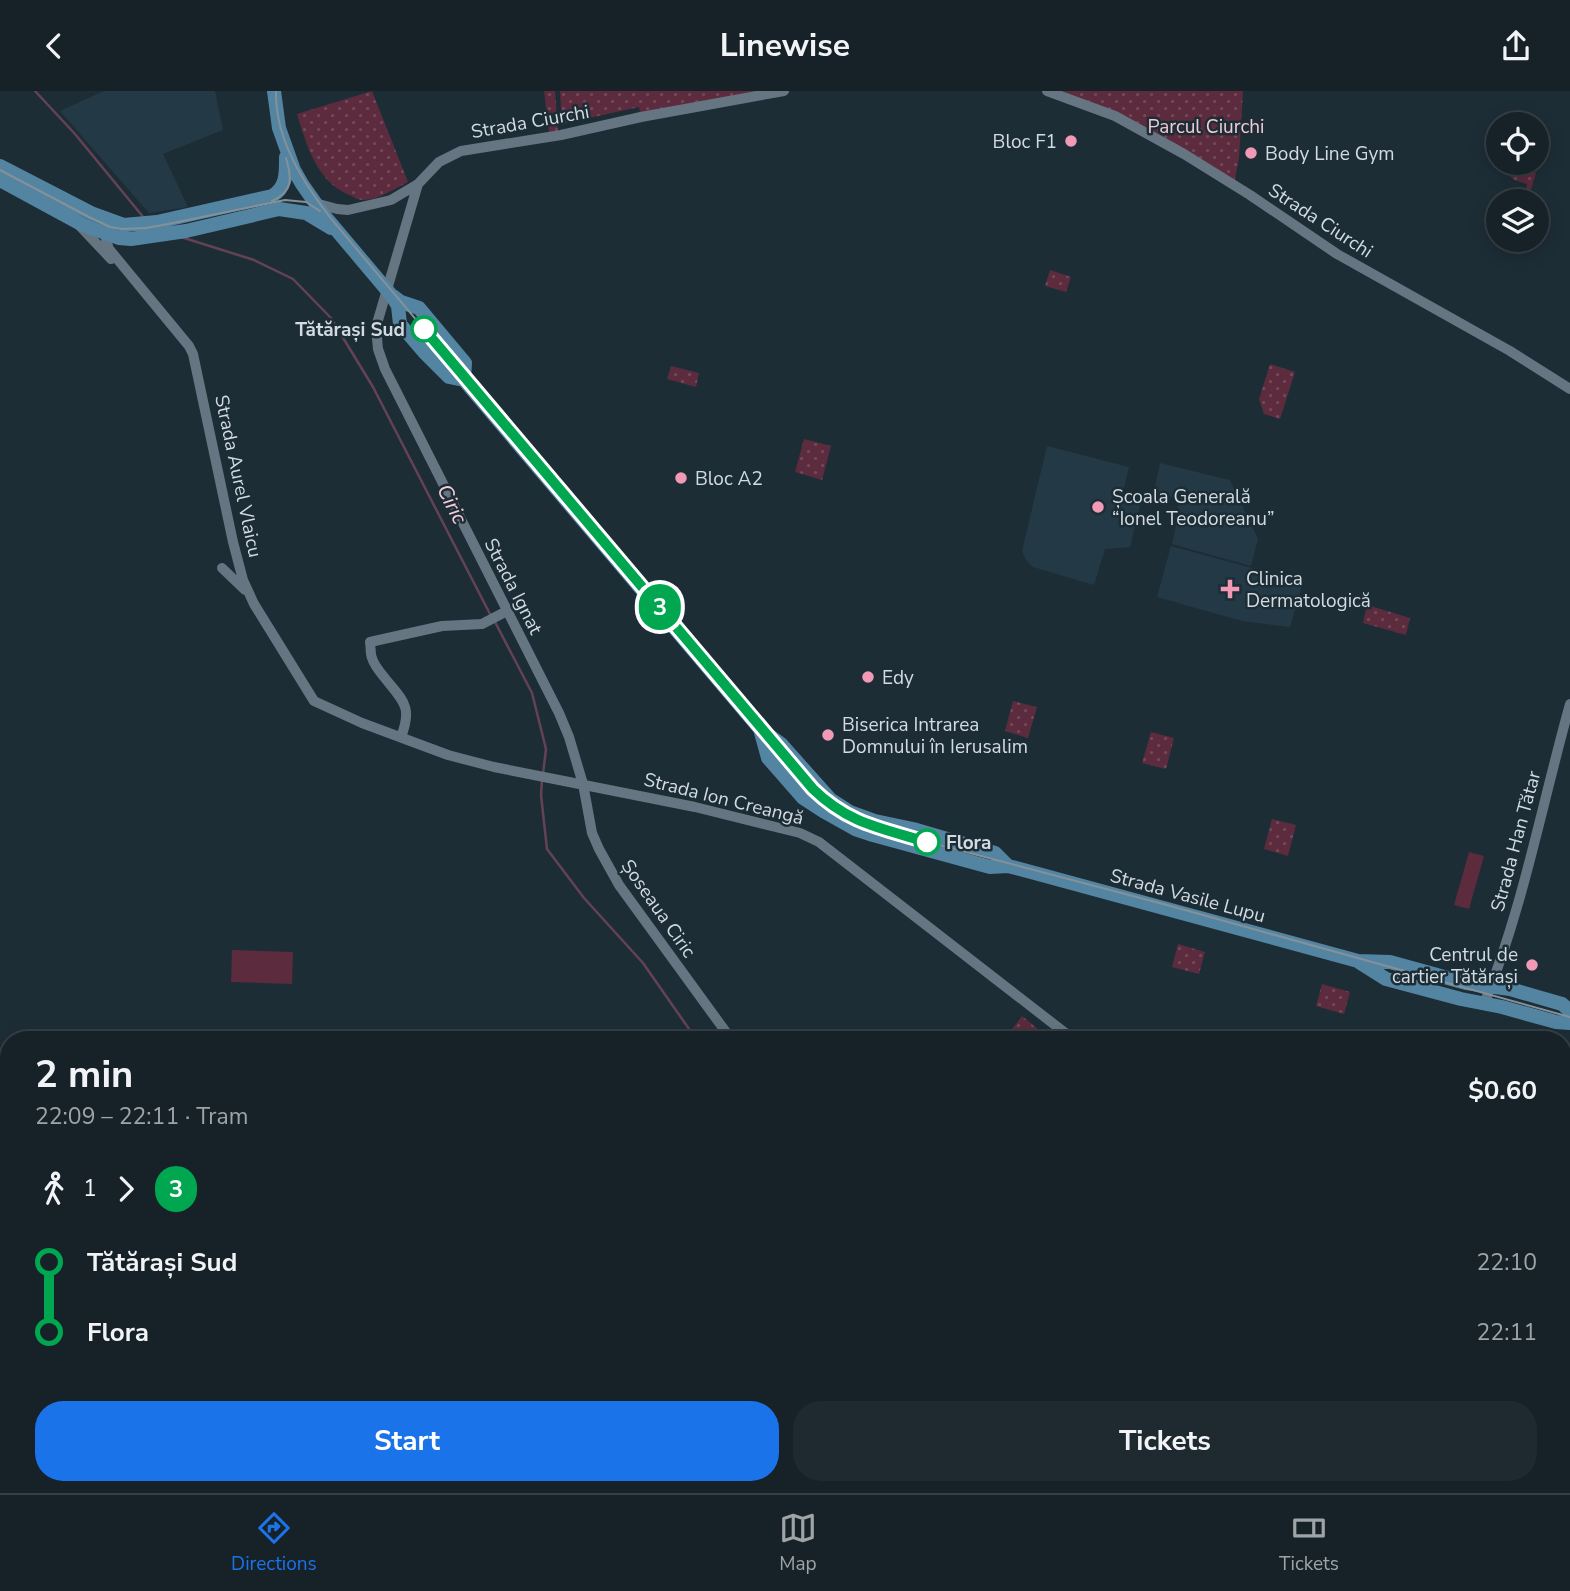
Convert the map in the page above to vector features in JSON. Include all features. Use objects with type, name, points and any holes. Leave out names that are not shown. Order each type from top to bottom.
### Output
[{"type":"main road","name":"Strada Vasile Lupu","points":[[274,91],[276,114],[294,170],[315,203],[389,292],[398,306],[400,324],[449,377],[464,380],[760,729],[780,744],[830,799],[850,812],[875,821],[995,853],[1008,866],[1358,961],[1390,962],[1466,983],[1510,989],[1562,1004],[1570,1011]]},
{"type":"main road","name":"Strada Aurel Vlaicu","points":[[0,166],[91,213],[119,238],[132,232],[159,229],[272,196],[280,191],[286,178],[286,148]]},
{"type":"main road","name":"Strada Aurel Vlaicu","points":[[0,180],[96,231],[110,228]]},
{"type":"main road","name":"Strada Aurel Vlaicu","points":[[159,229],[186,231],[279,209],[306,213],[337,231]]},
{"type":"main road","name":"Strada Vasile Lupu","points":[[389,292],[401,302],[419,308],[465,363],[464,380]]},
{"type":"main road","name":"Strada Vasile Lupu","points":[[1358,961],[1386,979],[1556,1022],[1570,1023]]},
{"type":"street","name":"Strada Ciurchi","points":[[315,203],[348,210],[391,200],[418,184],[439,162],[461,151],[561,135],[641,117],[784,91]]},
{"type":"street","name":"Strada Ciurchi","points":[[1047,91],[1115,116],[1184,154],[1242,189],[1337,254],[1510,351],[1570,389]]},
{"type":"street","name":"Strada Ciurchi","points":[[389,292],[418,184]]},
{"type":"street","points":[[337,231],[348,210]]},
{"type":"street","name":"Strada Aurel Vlaicu","points":[[72,219],[109,258],[122,265]]},
{"type":"street","name":"Strada Aurel Vlaicu","points":[[110,228],[106,240],[109,249],[193,354],[239,566],[249,592],[314,701]]},
{"type":"street","points":[[122,265],[119,247],[132,232]]},
{"type":"street","name":"Strada Ignat","points":[[389,292],[376,327],[378,349],[385,369],[502,613],[559,713],[583,785]]},
{"type":"street","points":[[222,568],[249,592]]},
{"type":"street","points":[[401,737],[407,719],[406,709],[372,659],[370,642],[442,625],[482,624],[502,613]]},
{"type":"street","name":"Strada Ion Creangă","points":[[314,701],[351,719],[448,755],[536,776],[682,804],[800,833],[819,842],[1063,1031]]},
{"type":"street","name":"Strada Han Tătar","points":[[1484,1004],[1497,972],[1522,888],[1570,703]]},
{"type":"street","name":"Șoseaua Ciric","points":[[583,785],[592,833],[619,885],[725,1031]]},
{"type":"shaded area","points":[[104,91],[215,91],[223,130],[163,154],[188,207],[149,213],[60,111]]},
{"type":"shaded area","points":[[1047,446],[1129,467],[1122,496],[1141,501],[1130,547],[1105,549],[1094,585],[1033,567],[1022,551]]},
{"type":"shaded area","points":[[1160,463],[1230,480],[1258,539],[1251,566],[1172,544],[1178,517],[1178,499],[1154,492]]},
{"type":"shaded area","name":"Clinica Dermatologică","points":[[1171,546],[1303,582],[1290,627],[1242,621],[1157,597]]},
{"type":"green space","points":[[372,91],[408,182],[380,196],[362,200],[336,188],[327,180],[314,160],[297,114]]},
{"type":"green space","points":[[544,91],[555,91],[558,131],[549,133]]},
{"type":"green space","points":[[560,91],[786,91],[641,117],[639,107],[562,124]]},
{"type":"green space","name":"Parcul Ciurchi","points":[[1047,91],[1243,91],[1239,158],[1234,184],[1115,116]]},
{"type":"green space","points":[[1535,175],[1531,189],[1526,189],[1527,184],[1511,177]]},
{"type":"green space","points":[[1050,270],[1071,277],[1066,292],[1045,286]]},
{"type":"green space","points":[[1270,364],[1295,372],[1280,419],[1264,414],[1259,399]]},
{"type":"green space","points":[[671,366],[699,373],[696,387],[667,379]]},
{"type":"green space","points":[[804,439],[831,446],[822,480],[795,472]]},
{"type":"green space","points":[[1367,605],[1410,618],[1406,635],[1363,623]]},
{"type":"green space","points":[[1013,701],[1037,707],[1028,738],[1005,731]]},
{"type":"green space","points":[[1151,732],[1174,738],[1166,769],[1142,763]]},
{"type":"green space","points":[[1272,819],[1296,825],[1288,856],[1264,849]]},
{"type":"green space","points":[[1469,852],[1484,856],[1469,909],[1454,905]]},
{"type":"green space","points":[[1178,944],[1205,952],[1199,974],[1172,967]]},
{"type":"green space","points":[[232,950],[293,952],[292,984],[231,982]]},
{"type":"green space","points":[[1322,984],[1350,992],[1344,1014],[1316,1006]]},
{"type":"green space","points":[[1022,1016],[1040,1031],[1011,1031]]},
{"type":"waterway","name":"Ciric","points":[[35,91],[75,134],[144,218]]},
{"type":"waterway","name":"Ciric","points":[[181,237],[254,260],[293,279],[331,318],[373,387],[490,614]]},
{"type":"waterway","name":"Ciric","points":[[494,620],[532,693],[546,749],[543,774]]},
{"type":"waterway","name":"Ciric","points":[[542,780],[547,849],[584,898],[643,963],[690,1031]]},
{"type":"tram line","points":[[276,91],[280,127],[293,161],[333,221],[796,771],[836,808],[859,821],[886,831],[1167,905],[1570,1017]]},
{"type":"tram line","points":[[272,201],[284,193],[289,184],[286,158]]},
{"type":"tram line","points":[[0,170],[89,217],[110,227],[122,229],[146,228],[285,200],[306,202],[320,211]]},
{"type":"tram line","name":"3","points":[[424,329],[813,789],[824,800],[858,821],[927,842]]},
{"type":"place","name":"Bloc F1","points":[[1071,141]]},
{"type":"place","name":"Body Line Gym","points":[[1251,153]]},
{"type":"place","name":"Tătărași Sud","points":[[424,329]]},
{"type":"place","name":"Bloc A2","points":[[681,478]]},
{"type":"place","name":"Școala Generală “Ionel Teodoreanu”","points":[[1098,507]]},
{"type":"place","name":"Clinica Dermatologică","points":[[1230,589]]},
{"type":"place","name":"Edy","points":[[868,677]]},
{"type":"place","name":"Biserica Intrarea Domnului în Ierusalim","points":[[828,735]]},
{"type":"place","name":"Flora","points":[[927,842]]},
{"type":"place","name":"Centrul de cartier Tătărași","points":[[1532,965]]}]
